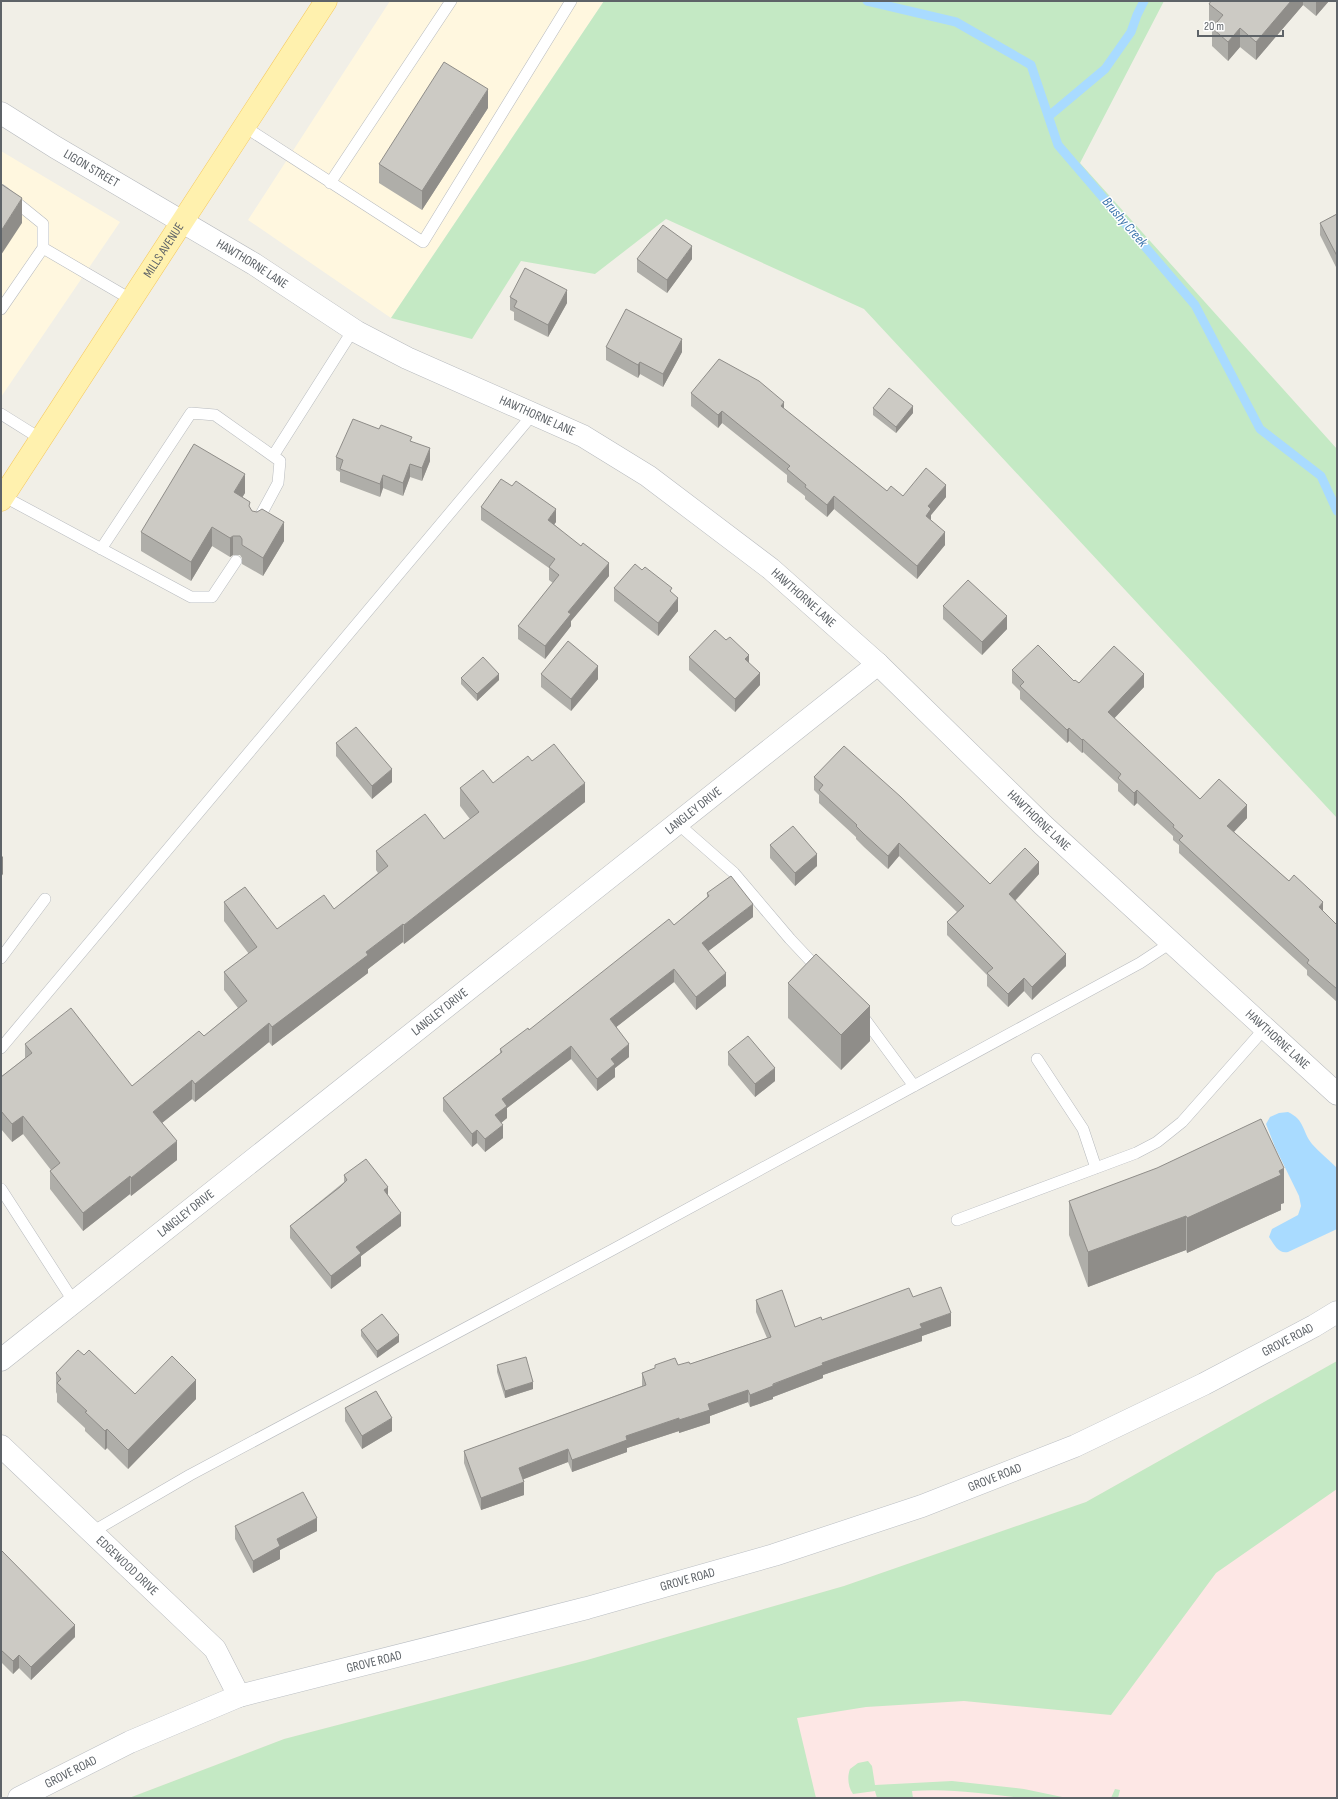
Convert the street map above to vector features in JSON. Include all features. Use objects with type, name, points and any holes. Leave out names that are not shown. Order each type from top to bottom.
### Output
[{"type":"main road","name":"MILLS AVENUE","points":[[2,498],[184,222],[326,1]]},
{"type":"street","name":"LIGON STREET","points":[[1,113],[55,147],[184,222]]},
{"type":"street","name":"HAWTHORNE LANE","points":[[184,222],[254,264],[353,330],[407,358],[477,387],[583,436],[648,476],[771,569],[878,664],[1044,825],[1337,1094]]},
{"type":"street","name":"LANGLEY DRIVE","points":[[1,1360],[878,664]]},
{"type":"street","name":"GROVE ROAD","points":[[19,1798],[130,1742],[240,1696],[587,1608],[774,1555],[922,1506],[1075,1446],[1204,1384],[1314,1326],[1337,1312]]},
{"type":"street","name":"EDGEWOOD DRIVE","points":[[1,1446],[215,1649],[240,1696]]},
{"type":"lane","points":[[330,183],[452,1]]},
{"type":"lane","points":[[245,127],[423,242],[571,1]]},
{"type":"lane","points":[[1,190],[43,224],[43,248],[1,309]]},
{"type":"lane","points":[[43,248],[132,300]]},
{"type":"lane","points":[[273,456],[353,330]]},
{"type":"lane","points":[[101,549],[191,413],[215,415],[280,461],[278,482],[256,524]]},
{"type":"lane","points":[[1,414],[41,439]]},
{"type":"lane","points":[[1,1048],[533,414]]},
{"type":"lane","points":[[2,498],[191,597],[212,597],[236,561]]},
{"type":"lane","points":[[677,823],[734,873],[790,939],[827,977]]},
{"type":"lane","points":[[1,958],[45,899]]},
{"type":"lane","points":[[92,1532],[190,1475],[612,1250],[1140,963],[1172,942]]},
{"type":"lane","points":[[853,1005],[914,1086]]},
{"type":"lane","points":[[957,1220],[1136,1153],[1150,1146],[1182,1122],[1265,1028]]},
{"type":"lane","points":[[1037,1059],[1083,1129],[1096,1168]]},
{"type":"lane","points":[[1,1189],[74,1302]]},
{"type":"shaded area","points":[[390,1],[604,1],[391,318],[248,220]]},
{"type":"shaded area","points":[[1,151],[120,222],[1,397]]},
{"type":"shaded area","points":[[1337,1361],[1337,1798],[129,1798],[284,1739],[587,1660],[844,1586],[1086,1502]]},
{"type":"green space","points":[[604,1],[1164,1],[1080,163],[1337,449],[1337,818],[864,309],[666,219],[595,274],[521,261],[472,339],[391,318]]},
{"type":"green space","points":[[1337,1361],[1337,1489],[1216,1573],[1111,1715],[964,1701],[866,1707],[797,1718],[816,1798],[129,1798],[284,1739],[587,1660],[844,1586],[1086,1502]]},
{"type":"green space","points":[[868,1761],[872,1766],[875,1785],[952,1781],[1024,1789],[1067,1798],[1023,1798],[940,1790],[912,1791],[913,1798],[877,1798],[875,1791],[853,1794],[848,1782],[850,1769],[858,1763]]},
{"type":"green space","points":[[1115,1789],[1120,1790],[1118,1798],[1111,1798]]},
{"type":"water","points":[[1288,1112],[1298,1119],[1312,1144],[1337,1168],[1337,1229],[1288,1252],[1285,1252],[1279,1250],[1269,1237],[1272,1229],[1298,1215],[1301,1206],[1299,1196],[1275,1147],[1266,1124],[1270,1117],[1279,1113]]},
{"type":"building","points":[[1211,1],[1291,1],[1256,42],[1240,28],[1228,42],[1212,28],[1223,15],[1209,4]]},
{"type":"building","points":[[444,62],[488,89],[422,191],[379,164]]},
{"type":"building","points":[[1,184],[22,198],[1,231]]},
{"type":"building","points":[[1337,214],[1337,256],[1320,223]]},
{"type":"building","points":[[663,225],[692,246],[667,280],[637,259]]},
{"type":"building","points":[[525,268],[567,290],[548,325],[514,307],[517,301],[510,297]]},
{"type":"building","points":[[626,309],[682,339],[663,374],[640,362],[638,365],[606,347]]},
{"type":"building","points":[[719,359],[759,381],[784,402],[781,406],[887,491],[891,486],[903,496],[926,468],[946,485],[928,506],[931,509],[926,516],[945,532],[917,566],[834,496],[827,505],[805,487],[806,485],[787,469],[790,466],[722,411],[718,415],[691,393]]},
{"type":"building","points":[[889,388],[913,406],[896,427],[873,408]]},
{"type":"building","points":[[353,419],[379,429],[381,425],[412,437],[410,441],[430,448],[422,468],[410,464],[403,483],[383,475],[380,484],[340,469],[343,460],[336,457]]},
{"type":"building","points":[[194,444],[245,474],[234,492],[250,502],[249,506],[252,511],[257,512],[262,509],[284,522],[263,558],[242,545],[242,539],[240,536],[233,536],[230,538],[212,527],[191,562],[141,532]]},
{"type":"building","points":[[501,479],[512,486],[516,481],[556,509],[548,520],[581,546],[583,543],[609,563],[568,612],[571,614],[545,646],[518,626],[559,575],[549,567],[555,559],[481,507]]},
{"type":"building","points":[[635,564],[642,570],[645,567],[672,588],[670,591],[678,598],[658,623],[614,588]]},
{"type":"building","points":[[968,580],[1007,616],[982,642],[943,606]]},
{"type":"building","points":[[715,630],[726,640],[730,637],[749,655],[745,659],[760,673],[735,699],[689,657]]},
{"type":"building","points":[[568,641],[598,666],[571,699],[541,674]]},
{"type":"building","points":[[1038,645],[1074,681],[1075,680],[1079,683],[1114,646],[1144,674],[1108,712],[1200,799],[1219,779],[1247,805],[1227,826],[1289,881],[1294,875],[1323,902],[1319,907],[1337,925],[1337,989],[1307,963],[1309,960],[1179,840],[1183,836],[1173,827],[1174,825],[1137,790],[1134,793],[1118,778],[1121,774],[1083,739],[1082,740],[1069,728],[1067,730],[1020,686],[1024,682],[1012,670]]},
{"type":"building","points":[[483,657],[499,674],[477,694],[461,678]]},
{"type":"building","points":[[356,727],[392,769],[372,786],[336,743]]},
{"type":"building","points":[[554,744],[585,783],[404,925],[403,924],[366,952],[368,955],[272,1027],[269,1023],[195,1084],[192,1080],[153,1112],[177,1141],[131,1178],[130,1176],[83,1213],[50,1171],[60,1163],[23,1116],[12,1124],[1,1111],[1,1077],[32,1053],[25,1044],[71,1008],[132,1086],[199,1031],[204,1036],[247,1001],[224,972],[257,947],[224,902],[245,887],[277,929],[324,895],[334,909],[388,866],[376,851],[425,814],[444,839],[479,812],[460,788],[483,770],[493,783],[528,756],[532,761]]},
{"type":"building","points":[[844,746],[901,797],[990,884],[1025,848],[1039,862],[1009,894],[1066,954],[1032,987],[1024,978],[1008,994],[987,973],[993,968],[947,922],[964,906],[899,843],[888,856],[819,790],[823,785],[814,777]]},
{"type":"building","points":[[793,826],[817,854],[795,873],[770,845]]},
{"type":"building","points":[[731,876],[753,904],[702,943],[726,973],[696,997],[674,969],[610,1019],[629,1044],[611,1059],[615,1064],[597,1079],[571,1046],[502,1099],[507,1106],[495,1115],[503,1125],[485,1139],[477,1130],[472,1134],[443,1098],[502,1052],[500,1049],[528,1028],[529,1030],[669,919],[674,925],[709,896],[707,893]]},
{"type":"building","points":[[816,954],[870,1006],[841,1035],[788,983]]},
{"type":"building","points":[[748,1036],[775,1068],[755,1084],[728,1052]]},
{"type":"building","points":[[1261,1119],[1284,1168],[1279,1171],[1281,1175],[1187,1218],[1186,1216],[1088,1252],[1069,1201],[1157,1168]]},
{"type":"building","points":[[366,1159],[388,1187],[384,1190],[401,1213],[356,1247],[361,1253],[331,1276],[290,1226],[340,1187],[347,1180],[344,1175]]},
{"type":"building","points":[[941,1287],[951,1313],[920,1324],[922,1328],[822,1363],[823,1365],[773,1384],[773,1386],[750,1395],[748,1390],[708,1404],[710,1410],[679,1420],[679,1418],[626,1436],[627,1440],[572,1460],[568,1449],[519,1468],[524,1482],[481,1498],[464,1451],[646,1385],[642,1373],[655,1368],[655,1365],[675,1358],[678,1365],[689,1362],[690,1364],[771,1337],[756,1300],[782,1290],[795,1327],[821,1317],[822,1320],[909,1288],[913,1297]]},
{"type":"building","points":[[382,1314],[399,1335],[377,1351],[361,1330]]},
{"type":"building","points":[[78,1350],[84,1355],[89,1350],[135,1394],[172,1356],[196,1380],[128,1450],[107,1429],[105,1431],[85,1412],[87,1411],[57,1383],[61,1379],[56,1373]]},
{"type":"building","points":[[526,1357],[533,1382],[505,1391],[497,1365]]},
{"type":"building","points":[[376,1391],[392,1418],[362,1436],[345,1408]]},
{"type":"building","points":[[303,1492],[317,1518],[277,1539],[280,1546],[253,1561],[235,1526]]},
{"type":"building","points":[[1,1550],[75,1625],[31,1667],[19,1655],[13,1661],[1,1650]]},
{"type":"waterway","name":"Brushy Creek","points":[[867,1],[956,22],[1031,65],[1058,145],[1195,305],[1260,429],[1321,476],[1337,511]]},
{"type":"waterway","points":[[1049,116],[1105,69],[1131,32],[1144,1]]}]
